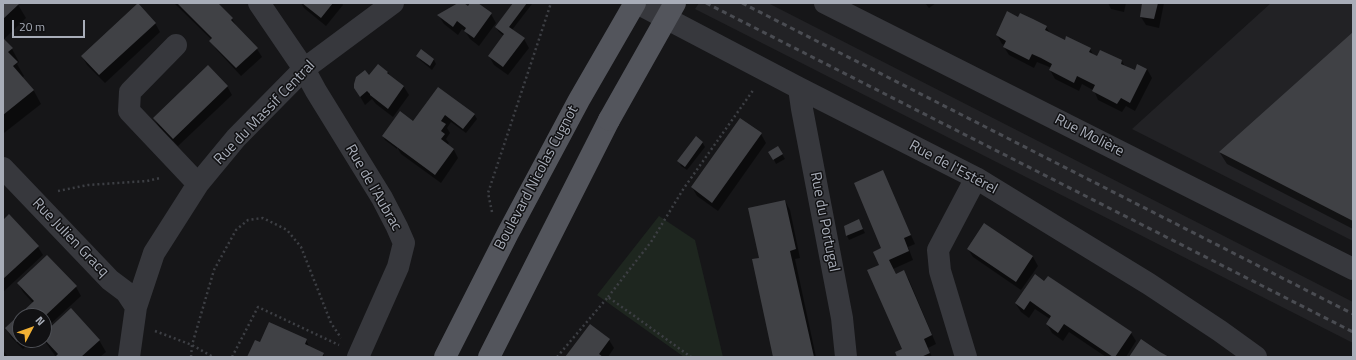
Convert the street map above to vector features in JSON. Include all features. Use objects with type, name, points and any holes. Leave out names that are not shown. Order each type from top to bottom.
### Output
[{"type":"main road","name":"Boulevard Nicolas Cugnot","points":[[445,357],[508,233],[579,100],[636,3]]},
{"type":"main road","points":[[489,357],[609,120],[675,3]]},
{"type":"street","name":"Rue de l'Aubrac","points":[[259,3],[304,69],[382,198],[404,243],[398,267],[348,349]]},
{"type":"street","name":"Rue du Massif Central","points":[[129,357],[135,314],[154,253],[198,184],[236,138],[304,69],[393,3]]},
{"type":"street","name":"Rue de l'Estérel","points":[[636,3],[976,178],[1149,284],[1220,330],[1256,357]]},
{"type":"street","name":"Rue Molière","points":[[825,3],[1353,269]]},
{"type":"street","points":[[176,45],[130,92],[129,111],[198,184]]},
{"type":"street","name":"Rue du Portugal","points":[[799,88],[842,318],[846,357]]},
{"type":"street","name":"Rue Julien Gracq","points":[[3,168],[110,280],[126,292],[135,314]]},
{"type":"street","points":[[966,357],[940,271],[938,250],[976,178]]},
{"type":"path","points":[[508,233],[492,213],[488,193],[551,3]]},
{"type":"path","points":[[557,357],[651,242],[684,188],[767,71]]},
{"type":"path","points":[[30,197],[88,185],[147,181],[164,177],[198,184]]},
{"type":"path","points":[[191,357],[192,345],[214,270],[236,230],[248,220],[263,218],[287,230],[301,247],[331,323],[348,349]]},
{"type":"path","points":[[608,296],[691,357]]},
{"type":"path","points":[[232,357],[258,307],[348,349]]},
{"type":"path","points":[[135,314],[213,357]]},
{"type":"shaded area","points":[[699,3],[768,3],[1353,302],[1353,343],[695,9]]},
{"type":"shaded area","points":[[1271,3],[1353,3],[1353,241],[1132,129]]},
{"type":"shaded area","points":[[659,216],[695,240],[723,357],[684,357],[597,295]]},
{"type":"building","points":[[3,3],[19,4],[3,19]]},
{"type":"building","points":[[138,3],[156,23],[99,75],[81,56]]},
{"type":"building","points":[[177,3],[218,3],[233,18],[231,20],[258,48],[236,68],[209,41],[212,38]]},
{"type":"building","points":[[302,3],[333,3],[321,18]]},
{"type":"building","points":[[458,3],[464,3],[468,6],[470,3],[478,3],[492,13],[474,38],[464,31],[466,28],[457,21],[453,27],[437,15]]},
{"type":"building","points":[[513,3],[527,3],[509,27],[525,38],[503,67],[488,56],[504,34],[495,27]]},
{"type":"building","points":[[1142,3],[1158,3],[1154,19],[1140,17]]},
{"type":"building","points":[[1007,11],[1018,17],[1020,13],[1047,26],[1045,30],[1065,40],[1066,36],[1091,48],[1089,52],[1097,56],[1100,50],[1122,60],[1121,64],[1135,70],[1137,64],[1147,69],[1130,103],[1121,98],[1117,104],[1092,91],[1095,85],[1077,76],[1074,83],[1049,70],[1052,64],[1041,58],[1032,54],[1029,60],[1003,47],[1006,41],[996,35]]},
{"type":"building","points":[[1353,32],[1353,221],[1219,152]]},
{"type":"building","points":[[3,38],[13,48],[8,52],[18,62],[13,66],[34,90],[3,115]]},
{"type":"building","points":[[421,49],[434,59],[430,66],[416,56]]},
{"type":"building","points":[[378,64],[404,86],[388,109],[367,91],[360,97],[354,88],[356,77],[365,70],[369,75]]},
{"type":"building","points":[[208,65],[228,86],[173,139],[153,118]]},
{"type":"building","points":[[438,87],[475,114],[463,129],[445,115],[441,121],[446,124],[441,131],[445,134],[441,139],[454,149],[435,175],[382,136],[400,111],[413,121]]},
{"type":"building","points":[[740,118],[762,133],[712,203],[691,187]]},
{"type":"building","points":[[696,136],[703,142],[685,167],[677,161]]},
{"type":"building","points":[[778,146],[783,154],[773,160],[768,152]]},
{"type":"building","points":[[883,170],[911,235],[904,238],[909,251],[889,260],[896,274],[904,270],[932,335],[924,339],[930,353],[921,357],[897,357],[895,352],[902,349],[867,270],[879,265],[873,252],[881,248],[854,183]]},
{"type":"building","points":[[785,200],[796,249],[790,251],[814,357],[773,357],[752,259],[759,258],[748,208]]},
{"type":"building","points":[[9,214],[39,246],[3,279],[3,220]]},
{"type":"building","points":[[859,219],[863,229],[846,236],[844,226]]},
{"type":"building","points":[[984,223],[1033,256],[1016,282],[967,249]]},
{"type":"building","points":[[47,255],[77,286],[52,309],[52,308],[26,308],[34,301],[17,283]]},
{"type":"building","points":[[1035,274],[1044,281],[1048,276],[1132,332],[1115,357],[1064,324],[1058,333],[1046,324],[1051,316],[1030,301],[1024,310],[1015,303]]},
{"type":"building","points":[[71,308],[100,340],[81,357],[55,357],[58,354],[52,348],[52,326]]},
{"type":"building","points":[[12,321],[12,336],[5,328]]},
{"type":"building","points":[[269,322],[307,339],[305,344],[324,353],[322,357],[247,357],[255,340],[260,342]]},
{"type":"building","points":[[590,324],[610,339],[599,354],[603,357],[565,357]]},
{"type":"building","points":[[1141,339],[1160,352],[1169,357],[1129,357]]},
{"type":"railway","points":[[706,3],[1353,332]]},
{"type":"railway","points":[[742,3],[1353,314]]}]
